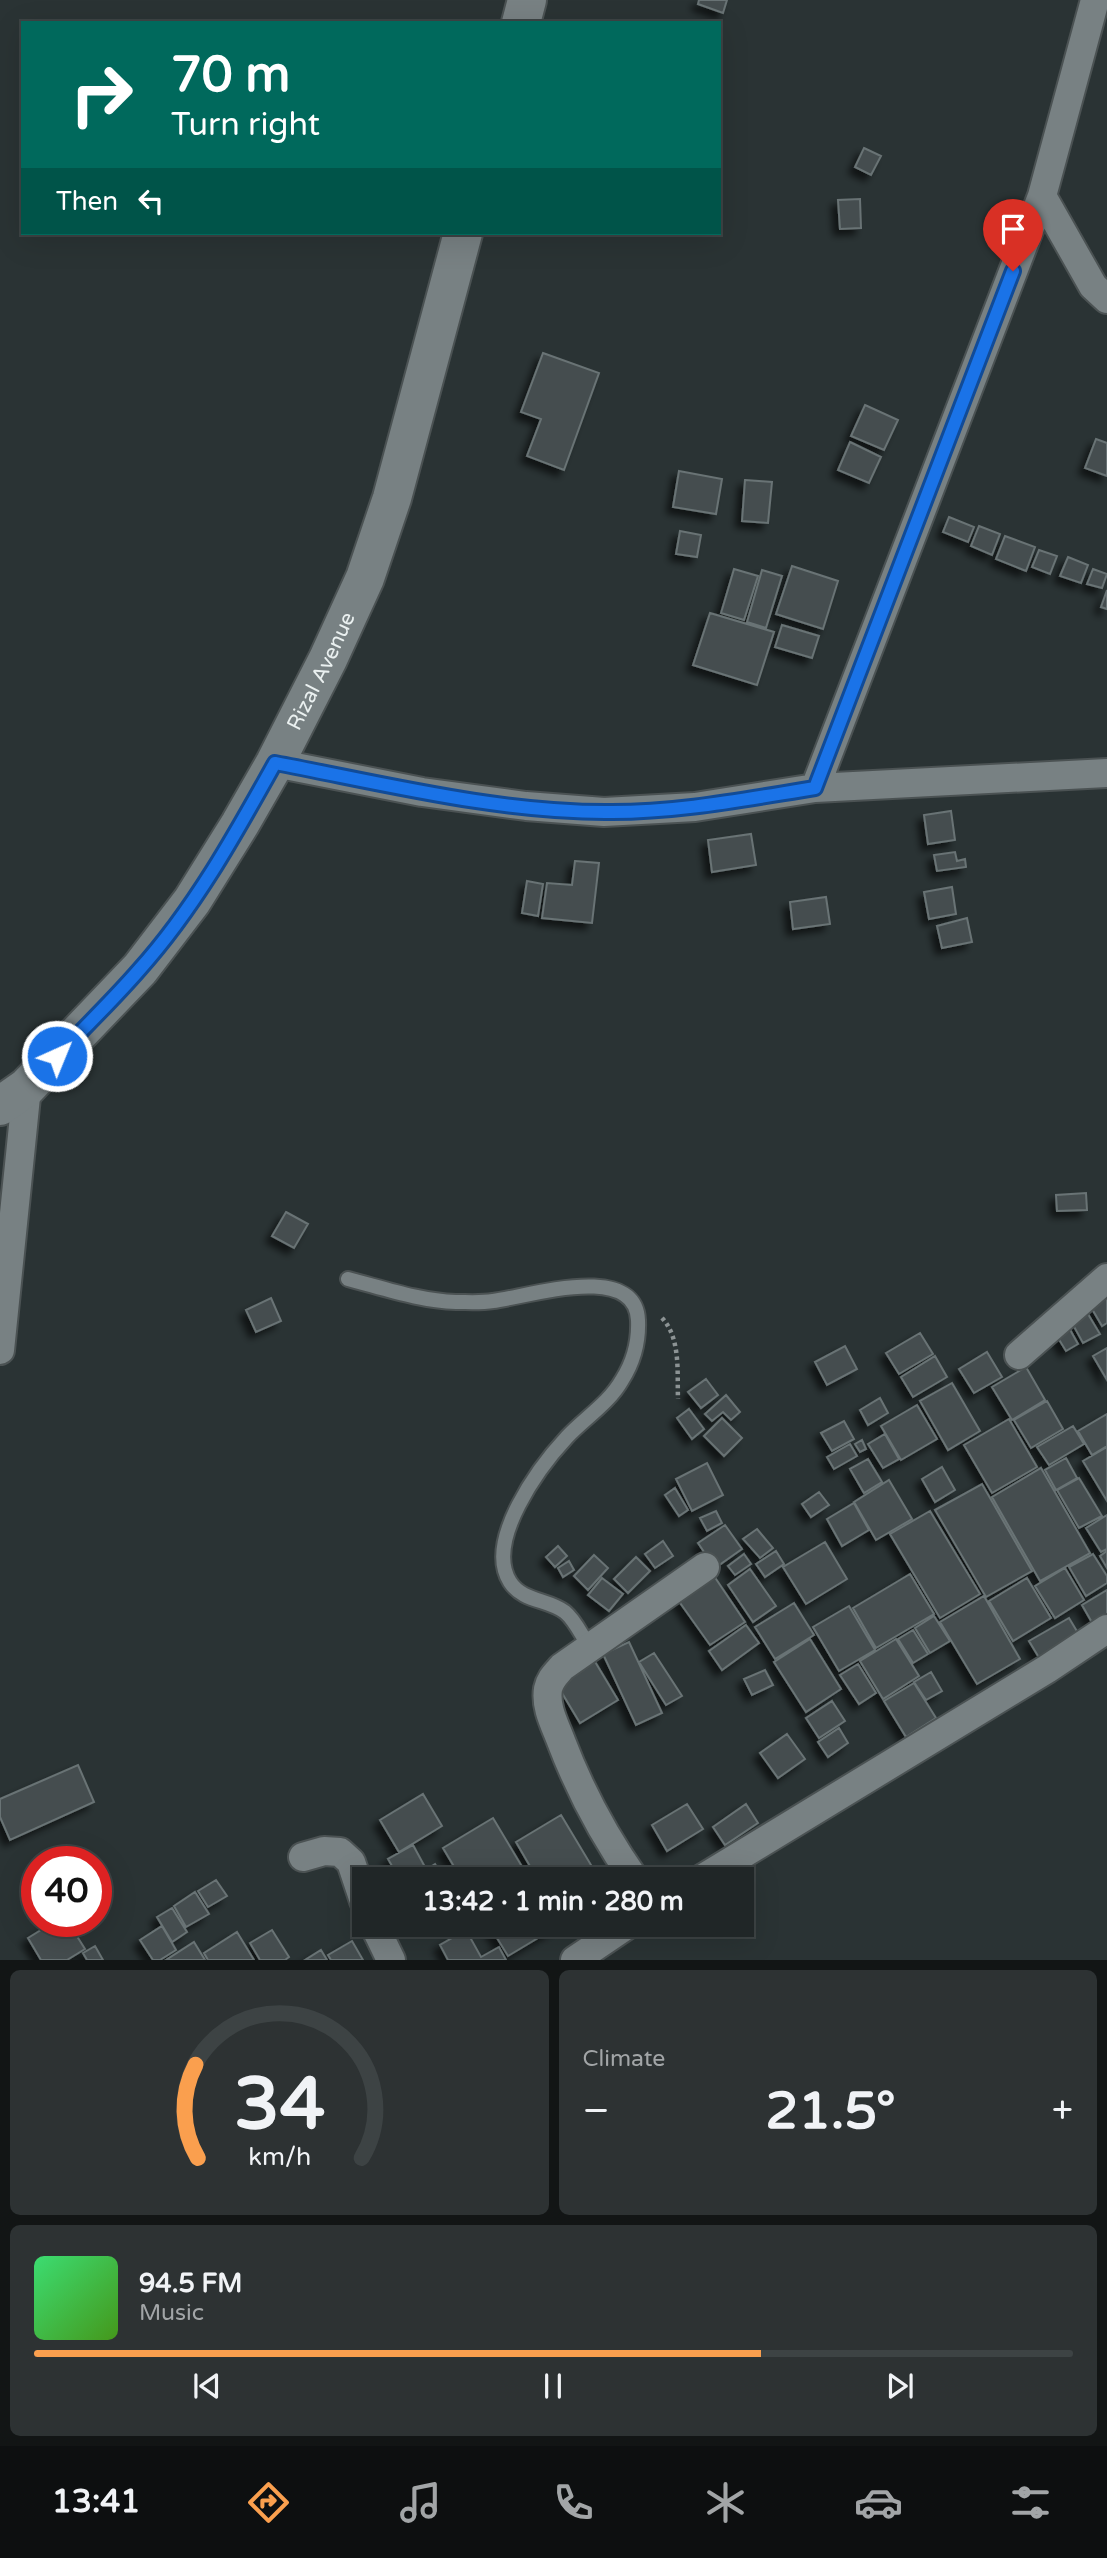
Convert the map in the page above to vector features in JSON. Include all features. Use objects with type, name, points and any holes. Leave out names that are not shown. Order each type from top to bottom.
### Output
[{"type":"street","points":[[522,21],[527,0]]},
{"type":"street","points":[[815,788],[1042,196],[1095,0]]},
{"type":"street","points":[[1042,196],[1093,286],[1107,299]]},
{"type":"street","name":"Rizal Avenue","points":[[14,1096],[140,969],[185,911],[275,763],[328,659],[365,578],[393,498],[462,235]]},
{"type":"street","points":[[275,763],[435,794],[526,806],[604,812],[695,807],[815,788],[1107,773]]},
{"type":"street","points":[[0,1350],[14,1096]]},
{"type":"street","points":[[1019,1355],[1107,1278]]},
{"type":"street","points":[[626,1867],[577,1782],[549,1710],[548,1691],[551,1678],[589,1646],[705,1567]]},
{"type":"street","points":[[721,1867],[1047,1669],[1107,1629]]},
{"type":"street","points":[[303,1857],[324,1851],[340,1852],[353,1867]]},
{"type":"street","points":[[380,1937],[391,1959]]},
{"type":"street","points":[[575,1959],[609,1937]]},
{"type":"lane","points":[[348,1279],[404,1294],[453,1302],[491,1301],[572,1287],[600,1286],[617,1290],[632,1300],[638,1316],[637,1343],[632,1362],[613,1392],[541,1466],[513,1519],[504,1551],[505,1570],[511,1583],[535,1601],[566,1612],[589,1646]]},
{"type":"path","points":[[632,1300],[657,1311],[670,1326],[676,1346],[678,1399]]},
{"type":"building","points":[[699,0],[727,0],[723,13],[698,4]]},
{"type":"building","points":[[864,148],[881,156],[871,175],[855,167]]},
{"type":"building","points":[[860,199],[861,228],[840,229],[838,200]]},
{"type":"building","points":[[543,353],[599,373],[564,470],[527,456],[541,419],[521,412]]},
{"type":"building","points":[[865,405],[898,420],[884,450],[851,436]]},
{"type":"building","points":[[1096,439],[1107,443],[1107,476],[1085,468]]},
{"type":"building","points":[[850,442],[881,457],[869,483],[838,470]]},
{"type":"building","points":[[679,471],[722,479],[716,514],[673,507]]},
{"type":"building","points":[[745,480],[772,482],[768,523],[742,521]]},
{"type":"building","points":[[949,517],[974,527],[968,542],[943,532]]},
{"type":"building","points":[[979,526],[1000,534],[992,555],[971,546]]},
{"type":"building","points":[[680,531],[701,535],[697,557],[676,554]]},
{"type":"building","points":[[1005,536],[1035,547],[1026,571],[996,559]]},
{"type":"building","points":[[1039,550],[1057,556],[1050,574],[1032,567]]},
{"type":"building","points":[[1068,557],[1088,565],[1081,583],[1060,576]]},
{"type":"building","points":[[792,566],[838,581],[823,629],[776,614]]},
{"type":"building","points":[[734,569],[758,576],[744,620],[721,613]]},
{"type":"building","points":[[1093,569],[1107,574],[1102,588],[1087,584]]},
{"type":"building","points":[[762,570],[782,576],[766,628],[747,622]]},
{"type":"building","points":[[1107,590],[1107,609],[1101,607]]},
{"type":"building","points":[[710,613],[774,632],[757,685],[693,665]]},
{"type":"building","points":[[782,625],[819,636],[812,658],[775,647]]},
{"type":"building","points":[[951,811],[955,840],[928,844],[924,815]]},
{"type":"building","points":[[751,834],[756,865],[712,872],[708,840]]},
{"type":"building","points":[[955,852],[957,861],[965,859],[966,867],[937,871],[934,855]]},
{"type":"building","points":[[575,861],[599,863],[592,923],[542,918],[547,883],[572,885]]},
{"type":"building","points":[[527,881],[543,884],[538,916],[522,913]]},
{"type":"building","points":[[952,887],[956,914],[929,919],[924,892]]},
{"type":"building","points":[[826,897],[830,924],[793,929],[790,902]]},
{"type":"building","points":[[967,918],[972,942],[942,948],[937,926]]},
{"type":"building","points":[[1086,1193],[1087,1210],[1057,1211],[1056,1195]]},
{"type":"building","points":[[286,1212],[308,1224],[294,1248],[272,1236]]},
{"type":"building","points":[[1107,1291],[1107,1323],[1102,1326],[1088,1302]]},
{"type":"building","points":[[271,1298],[281,1321],[256,1332],[246,1310]]},
{"type":"building","points":[[1088,1314],[1100,1334],[1083,1343],[1072,1323]]},
{"type":"building","points":[[1068,1326],[1078,1344],[1066,1351],[1055,1333]]},
{"type":"building","points":[[920,1333],[933,1354],[899,1374],[886,1353]]},
{"type":"building","points":[[845,1346],[857,1369],[827,1385],[815,1362]]},
{"type":"building","points":[[1107,1348],[1107,1380],[1093,1356]]},
{"type":"building","points":[[987,1352],[1002,1377],[974,1393],[959,1369]]},
{"type":"building","points":[[935,1356],[947,1377],[913,1397],[901,1377]]},
{"type":"building","points":[[1026,1367],[1045,1400],[1012,1420],[992,1387]]},
{"type":"building","points":[[706,1379],[718,1395],[701,1408],[688,1392]]},
{"type":"building","points":[[952,1383],[980,1431],[948,1450],[920,1401]]},
{"type":"building","points":[[726,1395],[740,1412],[731,1420],[723,1412],[712,1421],[705,1414]]},
{"type":"building","points":[[880,1398],[888,1413],[868,1425],[860,1410]]},
{"type":"building","points":[[1047,1401],[1063,1429],[1031,1448],[1014,1420]]},
{"type":"building","points":[[917,1405],[937,1439],[901,1460],[881,1426]]},
{"type":"building","points":[[689,1409],[704,1429],[692,1439],[677,1418]]},
{"type":"building","points":[[1107,1414],[1107,1446],[1092,1455],[1078,1431]]},
{"type":"building","points":[[722,1418],[742,1438],[724,1456],[704,1436]]},
{"type":"building","points":[[1009,1419],[1037,1467],[992,1493],[964,1445]]},
{"type":"building","points":[[844,1421],[854,1439],[832,1451],[821,1433]]},
{"type":"building","points":[[1073,1426],[1084,1444],[1049,1465],[1037,1447]]},
{"type":"building","points":[[885,1434],[899,1459],[883,1468],[868,1444]]},
{"type":"building","points":[[862,1440],[866,1449],[860,1452],[855,1444]]},
{"type":"building","points":[[850,1444],[857,1456],[834,1469],[827,1457]]},
{"type":"building","points":[[1107,1447],[1107,1501],[1083,1461]]},
{"type":"building","points":[[1066,1458],[1077,1478],[1056,1490],[1045,1470]]},
{"type":"building","points":[[868,1459],[882,1482],[864,1493],[850,1469]]},
{"type":"building","points":[[707,1463],[723,1495],[692,1511],[676,1479]]},
{"type":"building","points":[[942,1467],[955,1490],[935,1502],[922,1479]]},
{"type":"building","points":[[1041,1468],[1090,1553],[1040,1581],[992,1497]]},
{"type":"building","points":[[1079,1478],[1102,1516],[1079,1528],[1057,1490]]},
{"type":"building","points":[[889,1480],[912,1519],[876,1540],[854,1502]]},
{"type":"building","points":[[982,1484],[1032,1571],[986,1597],[935,1510]]},
{"type":"building","points":[[675,1488],[688,1510],[679,1516],[665,1495]]},
{"type":"building","points":[[819,1492],[829,1505],[811,1517],[802,1504]]},
{"type":"building","points":[[854,1503],[869,1530],[842,1546],[827,1519]]},
{"type":"building","points":[[716,1511],[722,1523],[707,1531],[700,1518]]},
{"type":"building","points":[[930,1511],[980,1594],[940,1618],[890,1534]]},
{"type":"building","points":[[1107,1515],[1107,1549],[1101,1552],[1086,1528]]},
{"type":"building","points":[[725,1525],[742,1549],[715,1568],[698,1543]]},
{"type":"building","points":[[757,1529],[773,1548],[760,1558],[743,1539]]},
{"type":"building","points":[[663,1541],[673,1556],[655,1568],[645,1554]]},
{"type":"building","points":[[825,1542],[847,1579],[806,1604],[783,1567]]},
{"type":"building","points":[[558,1546],[567,1556],[555,1567],[546,1557]]},
{"type":"building","points":[[776,1551],[784,1564],[765,1577],[756,1564]]},
{"type":"building","points":[[1107,1551],[1107,1568],[1100,1556]]},
{"type":"building","points":[[744,1554],[751,1564],[735,1575],[728,1566]]},
{"type":"building","points":[[1093,1554],[1107,1576],[1107,1583],[1086,1596],[1069,1567]]},
{"type":"building","points":[[594,1555],[608,1568],[588,1590],[574,1576]]},
{"type":"building","points":[[636,1557],[650,1571],[628,1593],[614,1579]]},
{"type":"building","points":[[569,1561],[574,1570],[563,1577],[558,1568]]},
{"type":"building","points":[[1065,1568],[1084,1600],[1055,1618],[1035,1586]]},
{"type":"building","points":[[750,1569],[776,1606],[753,1622],[728,1585]]},
{"type":"building","points":[[910,1574],[934,1614],[876,1648],[853,1608]]},
{"type":"building","points":[[714,1576],[745,1622],[710,1645],[678,1600]]},
{"type":"building","points":[[602,1578],[623,1594],[609,1611],[588,1595]]},
{"type":"building","points":[[1027,1578],[1051,1618],[1013,1641],[989,1601]]},
{"type":"building","points":[[1107,1590],[1107,1618],[1094,1626],[1082,1605]]},
{"type":"building","points":[[984,1596],[1020,1659],[977,1684],[940,1622]]},
{"type":"building","points":[[794,1603],[814,1635],[775,1659],[755,1627]]},
{"type":"building","points":[[849,1606],[875,1650],[839,1671],[813,1627]]},
{"type":"building","points":[[934,1616],[950,1641],[930,1653],[915,1628]]},
{"type":"building","points":[[1069,1618],[1081,1638],[1041,1661],[1029,1641]]},
{"type":"building","points":[[746,1625],[759,1643],[722,1670],[709,1651]]},
{"type":"building","points":[[913,1630],[928,1654],[913,1663],[898,1639]]},
{"type":"building","points":[[810,1639],[841,1689],[806,1712],[774,1662]]},
{"type":"building","points":[[896,1639],[919,1676],[883,1699],[860,1661]]},
{"type":"building","points":[[629,1642],[662,1713],[636,1725],[603,1654]]},
{"type":"building","points":[[654,1653],[682,1696],[666,1705],[639,1662]]},
{"type":"building","points":[[594,1660],[618,1700],[580,1723],[556,1683]]},
{"type":"building","points":[[858,1664],[876,1693],[859,1704],[840,1675]]},
{"type":"building","points":[[765,1670],[773,1685],[752,1695],[744,1679]]},
{"type":"building","points":[[931,1672],[942,1691],[926,1700],[914,1682]]},
{"type":"building","points":[[914,1683],[936,1718],[906,1737],[884,1701]]},
{"type":"building","points":[[832,1701],[845,1721],[819,1738],[806,1718]]},
{"type":"building","points":[[839,1728],[848,1743],[828,1757],[818,1742]]},
{"type":"building","points":[[787,1734],[805,1759],[778,1778],[760,1753]]},
{"type":"building","points":[[78,1765],[94,1802],[10,1840],[0,1817],[0,1799]]},
{"type":"building","points":[[423,1794],[442,1826],[399,1852],[380,1820]]},
{"type":"building","points":[[687,1804],[703,1829],[667,1851],[652,1825]]},
{"type":"building","points":[[746,1804],[758,1823],[725,1845],[713,1827]]},
{"type":"building","points":[[561,1815],[592,1867],[530,1867],[516,1842]]},
{"type":"building","points":[[493,1818],[522,1867],[454,1867],[443,1848]]},
{"type":"building","points":[[413,1845],[425,1867],[393,1867],[388,1859]]},
{"type":"building","points":[[216,1880],[227,1896],[208,1907],[198,1891]]},
{"type":"building","points":[[195,1892],[209,1914],[186,1927],[174,1906]]},
{"type":"building","points":[[172,1908],[187,1932],[172,1942],[157,1917]]},
{"type":"building","points":[[162,1926],[176,1950],[160,1960],[153,1960],[140,1940]]},
{"type":"building","points":[[272,1930],[289,1957],[285,1960],[260,1960],[250,1943]]},
{"type":"building","points":[[237,1932],[254,1960],[208,1960],[204,1953]]},
{"type":"building","points":[[77,1937],[85,1949],[67,1960],[41,1960],[28,1938]]},
{"type":"building","points":[[454,1937],[470,1937],[481,1957],[499,1947],[506,1960],[448,1960],[440,1945]]},
{"type":"building","points":[[496,1937],[540,1937],[508,1956]]},
{"type":"building","points":[[352,1941],[363,1960],[331,1960],[328,1955]]},
{"type":"building","points":[[194,1942],[205,1960],[166,1960]]},
{"type":"building","points":[[95,1946],[103,1960],[87,1960],[83,1953]]},
{"type":"building","points":[[321,1950],[327,1960],[305,1960]]},
{"type":"route","points":[[57,1056],[140,969],[192,901],[275,763],[422,792],[526,806],[604,812],[695,807],[815,788],[1013,271]]}]
